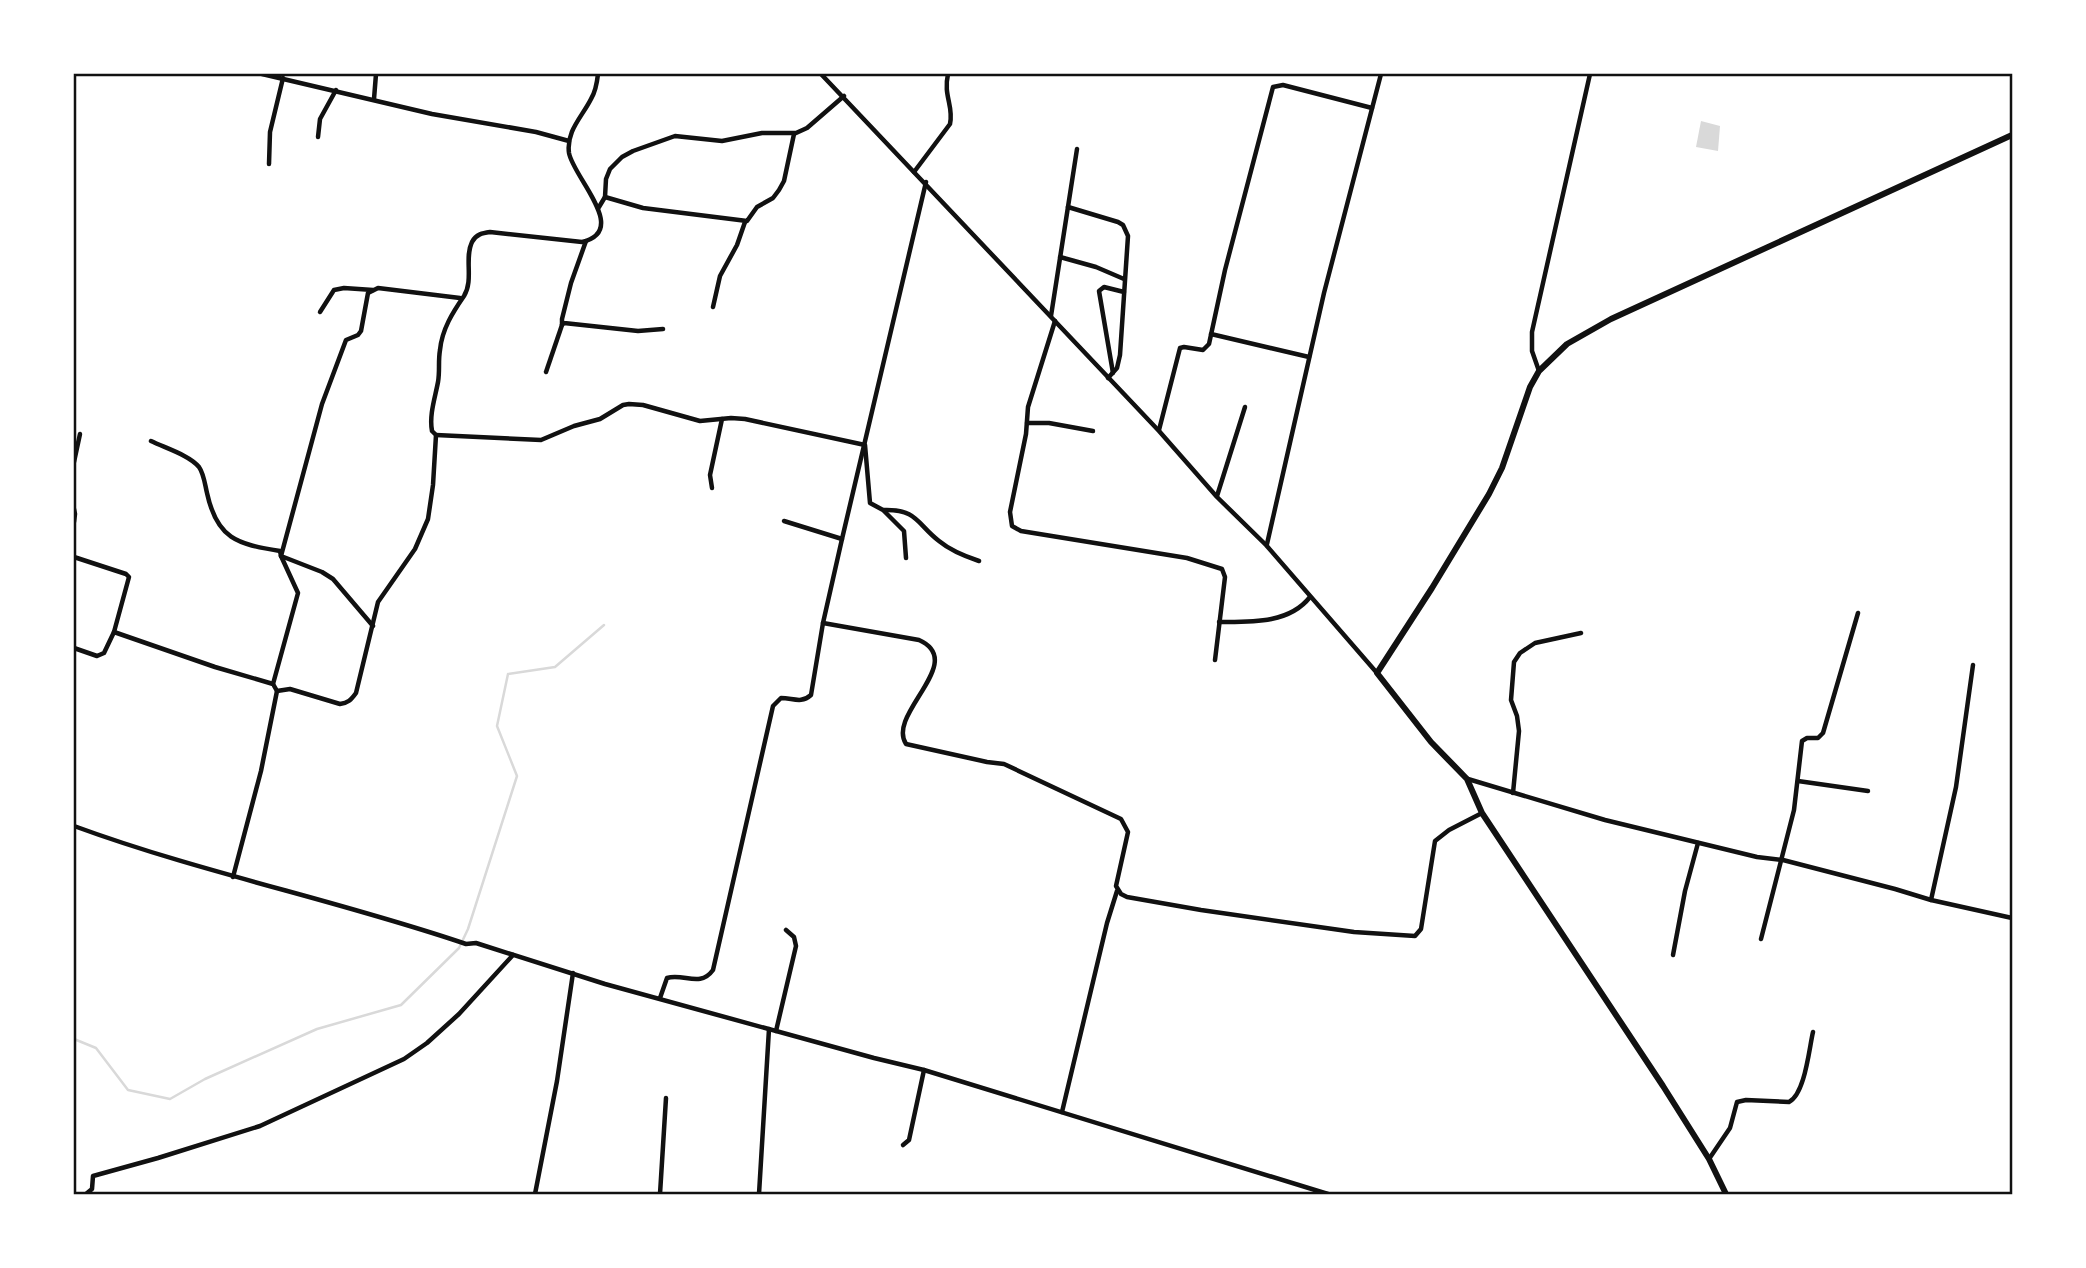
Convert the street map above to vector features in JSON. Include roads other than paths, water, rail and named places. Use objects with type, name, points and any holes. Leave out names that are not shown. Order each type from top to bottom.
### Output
[{"type":"street","points":[[262,74],[432,114],[569,141]]},
{"type":"street","points":[[374,99],[376,74]]},
{"type":"street","points":[[546,372],[586,241],[602,223],[599,207],[574,169],[568,150],[574,127],[593,96],[598,74]]},
{"type":"street","points":[[821,74],[926,182],[948,209],[1159,431],[1217,497],[1266,545],[1467,779],[1482,813],[1709,1158],[1726,1195]]},
{"type":"street","points":[[914,172],[950,124],[952,116],[945,88],[948,74]]},
{"type":"street","points":[[1266,545],[1309,358],[1381,74]]},
{"type":"street","points":[[1539,371],[1532,351],[1532,332],[1590,74]]},
{"type":"street","points":[[269,164],[270,132],[283,78]]},
{"type":"street","points":[[1159,431],[1180,348],[1207,348],[1273,88],[1283,85],[1372,108]]},
{"type":"street","points":[[318,137],[320,119],[336,90]]},
{"type":"street","points":[[599,207],[605,197],[606,178],[616,162],[633,151],[664,138],[685,136],[722,141],[762,133],[794,134],[807,128],[844,96]]},
{"type":"street","points":[[713,307],[720,276],[737,245],[745,222],[761,204],[773,198],[784,181],[794,134]]},
{"type":"street","points":[[1377,673],[1489,494],[1506,457],[1530,387],[1539,371],[1567,344],[1588,331],[2012,135]]},
{"type":"street","points":[[1077,149],[1053,319],[1028,407],[1010,513],[1012,526],[1021,531],[1154,552],[1218,566],[1225,577],[1215,660]]},
{"type":"street","points":[[660,999],[667,978],[703,979],[713,970],[773,706],[781,698],[799,701],[806,700],[811,695],[823,623],[926,182]]},
{"type":"street","points":[[605,197],[643,208],[745,222]]},
{"type":"street","points":[[1068,207],[1123,225],[1128,236],[1120,355],[1113,373],[1108,378]]},
{"type":"street","points":[[586,241],[531,238],[491,232],[480,234],[472,242],[464,296],[449,317],[440,349],[439,376],[431,425],[436,435],[541,440],[574,426],[600,419],[629,404],[643,405],[700,421],[744,419],[866,445]]},
{"type":"street","points":[[1060,257],[1096,267],[1124,279]]},
{"type":"street","points":[[1113,373],[1099,291],[1104,287],[1124,292]]},
{"type":"street","points":[[320,312],[331,292],[338,288],[378,288],[460,298]]},
{"type":"street","points":[[273,684],[298,600],[297,587],[280,554],[322,404],[346,340],[359,333],[366,297],[373,290]]},
{"type":"street","points":[[562,325],[564,323],[644,332],[663,329]]},
{"type":"street","points":[[1211,334],[1309,358]]},
{"type":"street","points":[[1217,497],[1245,407]]},
{"type":"street","points":[[712,488],[710,475],[722,419]]},
{"type":"street","points":[[1027,423],[1043,422],[1093,431]]},
{"type":"street","points":[[74,462],[80,434]]},
{"type":"street","points":[[277,691],[290,690],[340,704],[347,703],[356,693],[378,603],[415,549],[428,519],[436,435]]},
{"type":"street","points":[[151,441],[199,467],[210,511],[231,538],[280,554],[322,572],[333,579],[373,626]]},
{"type":"street","points":[[866,445],[870,503],[883,510],[905,531],[906,558]]},
{"type":"street","points":[[74,509],[74,522]]},
{"type":"street","points":[[883,510],[902,510],[913,515],[944,546],[979,561]]},
{"type":"street","points":[[784,521],[842,539]]},
{"type":"street","points":[[74,556],[128,575],[129,581],[107,649],[97,656],[74,648]]},
{"type":"street","points":[[1219,622],[1273,619],[1295,611],[1310,597]]},
{"type":"street","points":[[1761,939],[1794,810],[1802,741],[1818,738],[1823,733],[1858,613]]},
{"type":"street","points":[[823,623],[919,640],[933,650],[935,657],[932,672],[903,725],[902,738],[906,744],[1004,764],[1121,818],[1126,824],[1128,832],[1117,878],[1118,891],[1107,923],[1062,1112]]},
{"type":"street","points":[[114,632],[273,684],[277,691],[250,820],[233,878]]},
{"type":"street","points":[[1513,793],[1519,731],[1511,701],[1514,662],[1520,653],[1535,643],[1581,633]]},
{"type":"street","points":[[1931,900],[1956,787],[1973,665]]},
{"type":"street","points":[[1467,779],[1605,820],[1757,857],[1783,860],[1931,900],[2012,918]]},
{"type":"street","points":[[1798,781],[1868,791]]},
{"type":"street","points":[[1118,891],[1127,897],[1223,914],[1354,932],[1415,936],[1421,929],[1435,841],[1449,830],[1482,813]]},
{"type":"street","points":[[74,826],[233,878],[390,920],[466,944],[476,943],[660,999],[925,1070],[1328,1195]]},
{"type":"street","points":[[1673,956],[1685,891],[1698,843]]},
{"type":"street","points":[[776,1031],[796,946],[796,939],[786,930]]},
{"type":"street","points":[[86,1195],[92,1189],[93,1176],[260,1126],[404,1059],[427,1043],[459,1014],[513,955]]},
{"type":"street","points":[[535,1195],[557,1081],[573,973]]},
{"type":"street","points":[[759,1195],[769,1029]]},
{"type":"street","points":[[1709,1158],[1730,1129],[1737,1102],[1789,1102],[1795,1099],[1801,1086],[1813,1032]]},
{"type":"street","points":[[903,1145],[909,1140],[925,1070]]},
{"type":"street","points":[[660,1195],[666,1098]]},
{"type":"waterway","points":[[74,1039],[96,1048],[128,1090],[170,1099],[205,1079],[317,1029],[401,1005],[459,948],[468,929],[517,776],[497,726],[508,674],[555,667],[604,625]]}]
